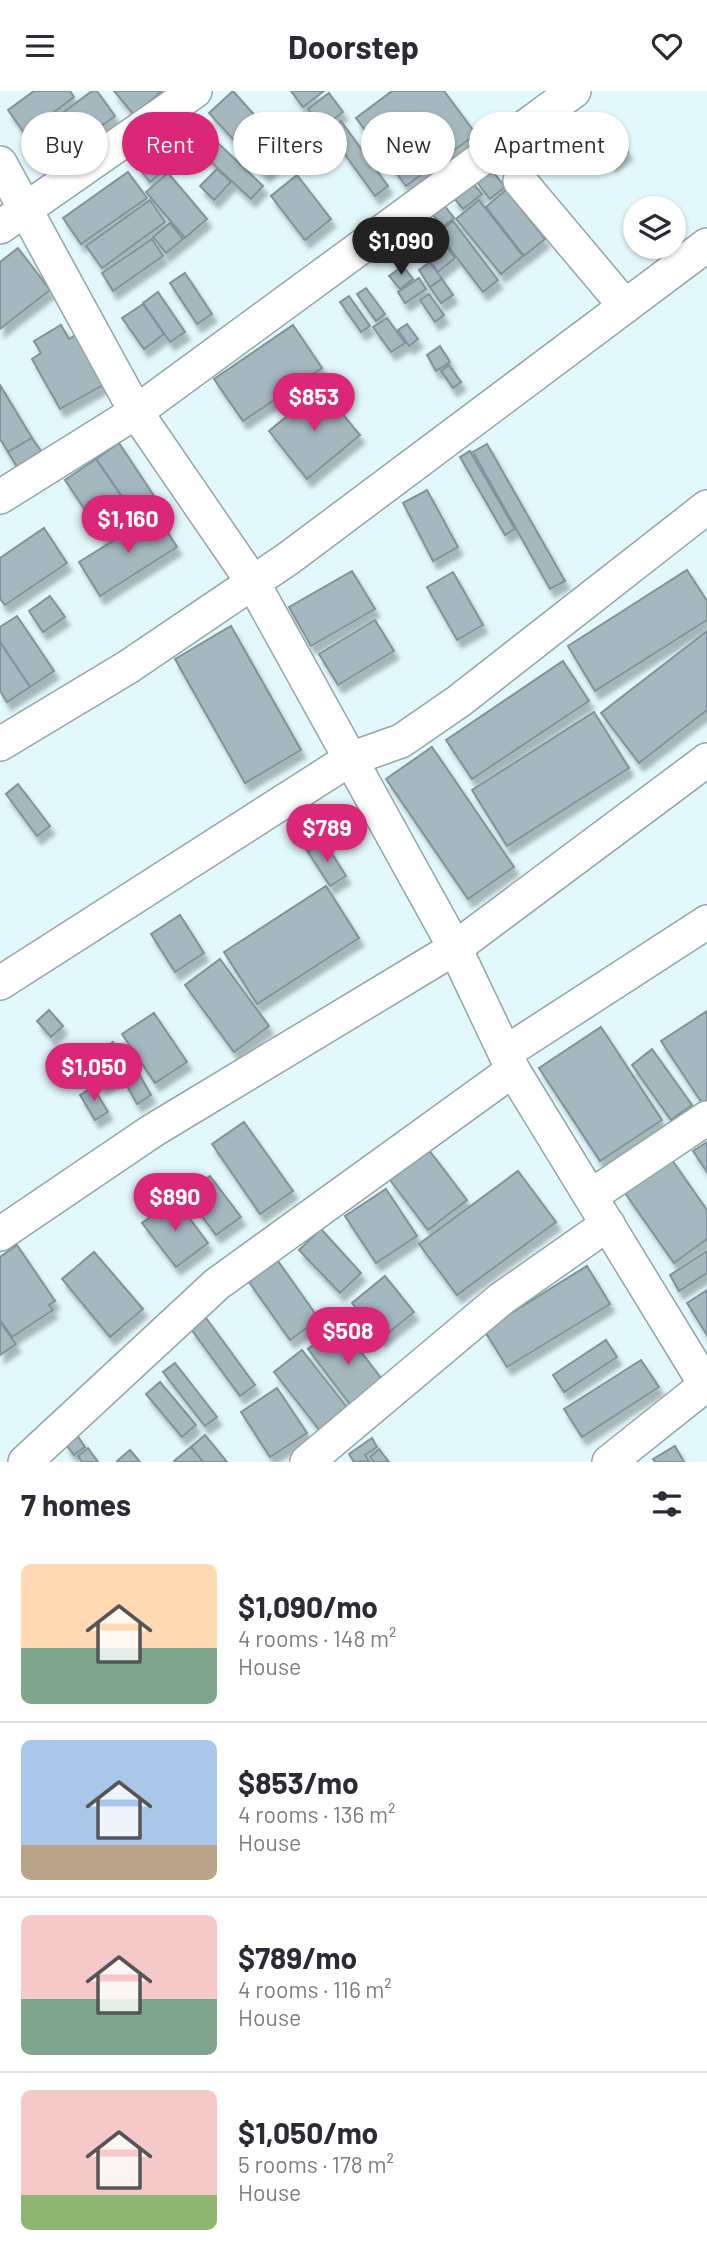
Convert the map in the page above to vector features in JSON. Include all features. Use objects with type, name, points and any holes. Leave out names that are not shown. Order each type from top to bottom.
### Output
[{"type":"street","points":[[13,218],[195,91]]},
{"type":"street","points":[[0,497],[136,412],[575,91]]},
{"type":"street","points":[[0,163],[13,218],[136,412],[252,581],[455,948],[509,1062],[707,1385],[609,1462]]},
{"type":"street","points":[[520,181],[625,306]]},
{"type":"street","points":[[0,744],[128,667],[289,558],[707,245]]},
{"type":"street","points":[[0,983],[350,759],[401,741],[459,701],[707,507]]},
{"type":"street","points":[[0,1234],[152,1131],[455,948],[707,760]]},
{"type":"street","points":[[24,1462],[217,1284],[509,1062],[707,922]]},
{"type":"street","points":[[591,1196],[707,1118]]},
{"type":"street","points":[[307,1462],[502,1299],[608,1224]]},
{"type":"building","points":[[34,91],[70,91],[74,97],[54,112],[21,112],[21,128],[8,110]]},
{"type":"building","points":[[92,91],[97,91],[115,116],[108,121],[108,112],[64,112]]},
{"type":"building","points":[[114,91],[162,91],[138,112],[132,112]]},
{"type":"building","points":[[233,91],[252,112],[233,112],[233,139],[219,124],[219,112],[210,112]]},
{"type":"building","points":[[291,91],[324,91],[303,107]]},
{"type":"building","points":[[392,91],[444,91],[469,125],[469,139],[455,150],[455,112],[364,112]]},
{"type":"building","points":[[329,93],[343,112],[310,112],[308,109]]},
{"type":"building","points":[[347,129],[361,149],[361,175],[380,175],[388,186],[375,196],[347,157]]},
{"type":"building","points":[[219,144],[233,157],[233,175],[251,175],[263,186],[251,199],[219,169]]},
{"type":"building","points":[[219,171],[231,182],[214,200],[200,186],[211,175],[219,175]]},
{"type":"building","points":[[124,175],[130,175],[147,198],[81,244],[63,218]]},
{"type":"building","points":[[144,175],[158,175],[150,182]]},
{"type":"building","points":[[166,175],[170,175],[207,219],[185,238],[146,192]]},
{"type":"building","points":[[297,175],[331,219],[305,240],[271,196]]},
{"type":"building","points":[[398,175],[421,175],[406,186]]},
{"type":"building","points":[[484,175],[496,175],[505,187],[490,199],[476,181]]},
{"type":"building","points":[[472,182],[482,194],[463,209],[453,197]]},
{"type":"building","points":[[506,190],[545,239],[524,256],[486,207]]},
{"type":"building","points":[[150,200],[165,222],[102,268],[86,246]]},
{"type":"building","points":[[479,200],[523,256],[501,274],[456,219]]},
{"type":"building","points":[[445,206],[454,218],[443,227],[433,215]]},
{"type":"building","points":[[453,221],[498,280],[483,292],[438,233]]},
{"type":"building","points":[[170,223],[183,239],[166,253],[153,237]]},
{"type":"building","points":[[440,238],[455,258],[438,272],[422,252]]},
{"type":"building","points":[[152,239],[163,256],[113,291],[102,273]]},
{"type":"building","points":[[18,248],[50,290],[0,329],[0,262]]},
{"type":"building","points":[[430,262],[442,279],[430,287],[419,270]]},
{"type":"building","points":[[403,266],[413,279],[400,289],[389,276]]},
{"type":"building","points":[[185,273],[212,314],[197,324],[170,283]]},
{"type":"building","points":[[419,278],[426,289],[405,303],[398,292]]},
{"type":"building","points":[[442,279],[453,295],[441,303],[430,287]]},
{"type":"building","points":[[366,288],[385,314],[376,321],[357,294]]},
{"type":"building","points":[[158,292],[185,332],[170,342],[143,303]]},
{"type":"building","points":[[429,294],[444,315],[435,322],[420,300]]},
{"type":"building","points":[[349,296],[370,326],[361,332],[340,302]]},
{"type":"building","points":[[143,304],[164,334],[144,349],[122,318]]},
{"type":"building","points":[[387,318],[405,343],[391,352],[373,327]]},
{"type":"building","points":[[407,324],[418,339],[409,346],[398,330]]},
{"type":"building","points":[[61,325],[69,339],[77,334],[105,384],[60,409],[32,359],[41,353],[34,341]]},
{"type":"building","points":[[293,325],[322,368],[243,421],[214,379]]},
{"type":"building","points":[[440,346],[450,362],[436,371],[427,355]]},
{"type":"building","points":[[449,365],[461,382],[453,388],[441,371]]},
{"type":"building","points":[[0,385],[32,438],[8,452],[0,439]]},
{"type":"building","points":[[321,388],[360,435],[307,479],[269,431]]},
{"type":"building","points":[[32,438],[41,451],[17,467],[8,452]]},
{"type":"building","points":[[119,443],[156,499],[134,514],[96,459]]},
{"type":"building","points":[[487,444],[565,581],[550,589],[473,452]]},
{"type":"building","points":[[470,451],[515,529],[505,535],[460,457]]},
{"type":"building","points":[[96,459],[137,519],[105,540],[65,480]]},
{"type":"building","points":[[427,490],[458,547],[433,561],[403,503]]},
{"type":"building","points":[[156,514],[177,547],[100,596],[79,562]]},
{"type":"building","points":[[44,528],[67,563],[5,605],[0,599],[0,558]]},
{"type":"building","points":[[687,570],[707,601],[707,620],[595,691],[568,646]]},
{"type":"building","points":[[352,571],[375,609],[311,646],[289,607]]},
{"type":"building","points":[[453,572],[483,625],[457,640],[427,587]]},
{"type":"building","points":[[50,596],[65,617],[43,632],[29,611]]},
{"type":"building","points":[[17,616],[54,671],[30,687],[0,642],[0,627]]},
{"type":"building","points":[[375,620],[394,651],[338,685],[319,654]]},
{"type":"building","points":[[231,626],[301,750],[245,783],[175,659]]},
{"type":"building","points":[[707,631],[707,710],[639,763],[601,713]]},
{"type":"building","points":[[0,642],[30,687],[7,702],[0,691]]},
{"type":"building","points":[[563,661],[589,701],[472,779],[446,740]]},
{"type":"building","points":[[594,712],[629,768],[507,846],[472,790]]},
{"type":"building","points":[[432,747],[514,867],[468,899],[386,779]]},
{"type":"building","points":[[18,784],[50,826],[37,836],[6,794]]},
{"type":"building","points":[[305,812],[324,841],[308,852],[290,822]]},
{"type":"building","points":[[324,841],[346,876],[330,886],[308,852]]},
{"type":"building","points":[[326,886],[359,938],[257,1004],[224,952]]},
{"type":"building","points":[[180,915],[204,953],[175,972],[151,934]]},
{"type":"building","points":[[220,959],[269,1026],[234,1052],[185,985]]},
{"type":"building","points":[[49,1010],[63,1026],[51,1037],[37,1021]]},
{"type":"building","points":[[707,1011],[707,1100],[702,1103],[661,1041]]},
{"type":"building","points":[[154,1013],[187,1062],[155,1083],[122,1034]]},
{"type":"building","points":[[601,1027],[662,1120],[600,1161],[539,1068]]},
{"type":"building","points":[[113,1042],[130,1068],[111,1081],[94,1055]]},
{"type":"building","points":[[652,1049],[692,1105],[671,1120],[632,1065]]},
{"type":"building","points":[[94,1055],[111,1081],[102,1087],[85,1062]]},
{"type":"building","points":[[135,1067],[151,1095],[137,1104],[121,1075]]},
{"type":"building","points":[[93,1087],[108,1112],[95,1120],[80,1095]]},
{"type":"building","points":[[244,1122],[293,1191],[260,1214],[212,1144]]},
{"type":"building","points":[[707,1142],[707,1172],[693,1151]]},
{"type":"building","points":[[429,1150],[467,1200],[428,1230],[390,1180]]},
{"type":"building","points":[[672,1160],[707,1210],[707,1239],[674,1263],[625,1193]]},
{"type":"building","points":[[518,1171],[556,1222],[457,1295],[419,1244]]},
{"type":"building","points":[[210,1176],[241,1217],[216,1235],[185,1194]]},
{"type":"building","points":[[386,1189],[417,1236],[376,1263],[345,1216]]},
{"type":"building","points":[[175,1199],[208,1243],[176,1267],[142,1223]]},
{"type":"building","points":[[321,1229],[361,1273],[340,1293],[299,1250]]},
{"type":"building","points":[[17,1245],[55,1301],[49,1305],[53,1310],[12,1337],[0,1320],[0,1257]]},
{"type":"building","points":[[707,1251],[707,1273],[679,1291],[670,1275]]},
{"type":"building","points":[[94,1252],[143,1309],[110,1337],[62,1279]]},
{"type":"building","points":[[278,1261],[319,1319],[290,1340],[249,1282]]},
{"type":"building","points":[[587,1266],[610,1304],[507,1367],[484,1330]]},
{"type":"building","points":[[385,1276],[414,1312],[381,1339],[352,1303]]},
{"type":"building","points":[[707,1290],[707,1335],[687,1303]]},
{"type":"building","points":[[206,1318],[255,1385],[240,1396],[191,1329]]},
{"type":"building","points":[[0,1322],[16,1344],[0,1355]]},
{"type":"building","points":[[340,1324],[387,1386],[355,1411],[308,1349]]},
{"type":"building","points":[[606,1340],[617,1357],[564,1392],[553,1375]]},
{"type":"building","points":[[302,1350],[353,1415],[325,1437],[274,1372]]},
{"type":"building","points":[[641,1360],[659,1387],[582,1437],[564,1409]]},
{"type":"building","points":[[175,1363],[217,1417],[205,1426],[163,1372]]},
{"type":"building","points":[[160,1382],[196,1425],[182,1437],[146,1394]]},
{"type":"building","points":[[277,1388],[307,1433],[270,1457],[241,1412]]},
{"type":"building","points":[[77,1435],[85,1447],[74,1455],[65,1444]]},
{"type":"building","points":[[205,1435],[227,1462],[203,1462],[191,1447]]},
{"type":"building","points":[[372,1438],[377,1447],[365,1455],[369,1461],[354,1462],[349,1454]]},
{"type":"building","points":[[675,1446],[684,1462],[655,1462],[653,1459]]},
{"type":"building","points":[[191,1447],[203,1462],[174,1461]]},
{"type":"building","points":[[88,1448],[98,1462],[82,1462],[78,1456]]},
{"type":"building","points":[[379,1449],[389,1462],[374,1462],[370,1457]]},
{"type":"building","points":[[130,1450],[140,1462],[117,1461]]}]
